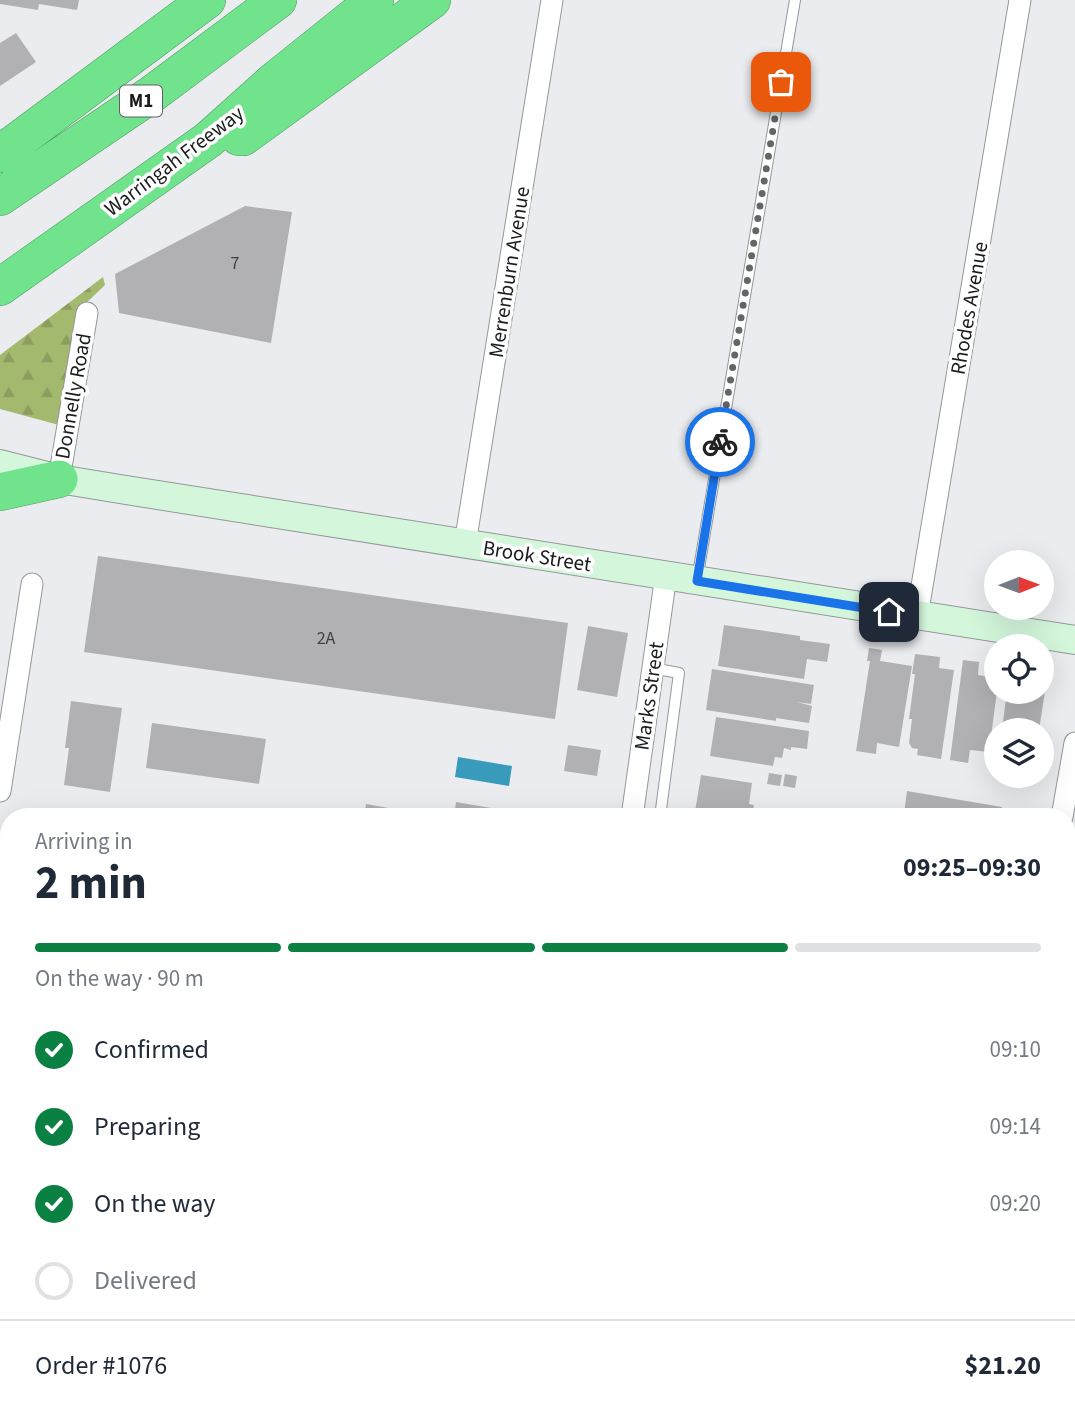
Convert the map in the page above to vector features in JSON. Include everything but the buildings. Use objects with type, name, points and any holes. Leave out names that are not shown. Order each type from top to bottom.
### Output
[{"type":"highway","points":[[0,154],[207,0]]},
{"type":"highway","name":"M1","points":[[0,197],[152,94],[278,0]]},
{"type":"highway","name":"Warringah Freeway","points":[[0,287],[208,140],[275,80],[375,0]]},
{"type":"highway","points":[[208,140],[243,137],[432,0]]},
{"type":"highway","points":[[0,492],[59,479]]},
{"type":"main road","name":"Brook Street","points":[[0,464],[59,479],[1075,640]]},
{"type":"street","name":"Merrenburn Avenue","points":[[465,544],[552,0]]},
{"type":"street","name":"Rhodes Avenue","points":[[916,616],[1020,0]]},
{"type":"street","name":"Donnelly Road","points":[[59,479],[87,313]]},
{"type":"street","name":"Marks Street","points":[[633,808],[666,576]]},
{"type":"street","points":[[0,791],[32,584]]},
{"type":"street","points":[[1064,808],[1075,743]]},
{"type":"lane","points":[[697,581],[795,0]]},
{"type":"lane","points":[[652,668],[679,673],[661,808]]},
{"type":"green space","points":[[103,277],[105,285],[81,308],[59,425],[0,409],[0,355]]},
{"type":"water","points":[[458,757],[512,766],[509,786],[455,777]]},
{"type":"way so far","points":[[720,442],[781,82]]},
{"type":"route","points":[[720,442],[697,581],[889,612]]}]
